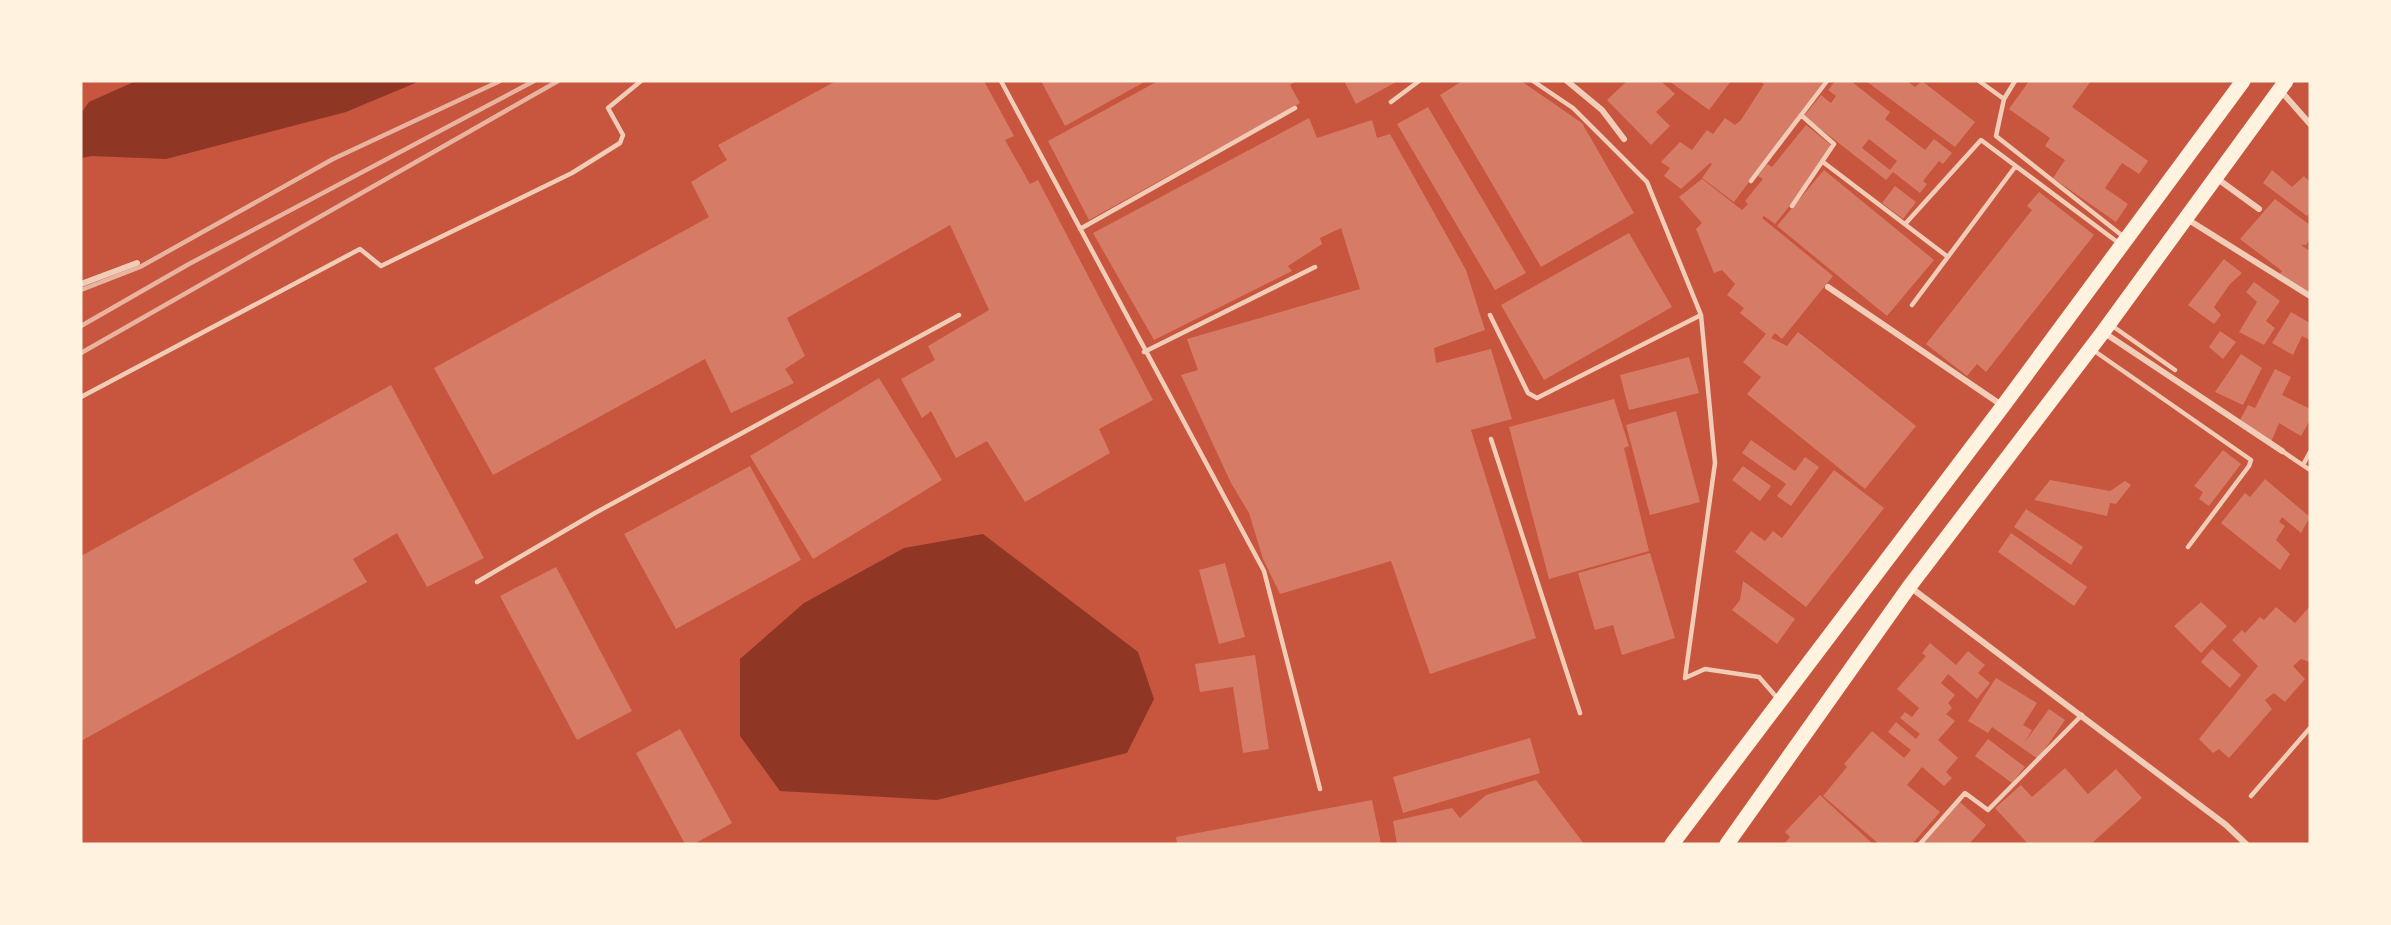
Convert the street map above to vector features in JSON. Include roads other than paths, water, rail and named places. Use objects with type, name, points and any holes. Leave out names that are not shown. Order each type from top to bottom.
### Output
[{"type":"main road","points":[[1672,844],[2003,406],[2243,81]]},
{"type":"main road","points":[[1727,844],[1909,587],[2106,328],[2184,217],[2283,86]]},
{"type":"street","points":[[1567,81],[1602,110],[1624,139]]},
{"type":"street","points":[[2283,86],[2310,124]]},
{"type":"street","points":[[2215,176],[2259,209]]},
{"type":"street","points":[[2184,217],[2310,296]]},
{"type":"street","points":[[81,284],[137,263]]},
{"type":"street","points":[[1828,287],[2003,406]]},
{"type":"street","points":[[2106,328],[2282,451]]},
{"type":"street","points":[[1909,587],[2082,715],[2226,825],[2246,844]]},
{"type":"lane","points":[[81,397],[360,249],[381,266],[572,173],[620,143],[623,135],[608,108],[641,81]]},
{"type":"lane","points":[[1001,81],[1144,352],[1264,571],[1320,789]]},
{"type":"lane","points":[[1391,102],[1419,81]]},
{"type":"lane","points":[[1533,81],[1573,108],[1647,182],[1701,315],[1715,463],[1685,678],[1705,669],[1759,677],[1780,702]]},
{"type":"lane","points":[[1751,181],[1827,81]]},
{"type":"lane","points":[[1979,81],[2004,99]]},
{"type":"lane","points":[[2015,81],[2004,99],[1996,136],[2124,242]]},
{"type":"lane","points":[[1080,229],[1295,108]]},
{"type":"lane","points":[[1792,206],[1834,144],[1801,115]]},
{"type":"lane","points":[[1906,223],[1981,140],[2015,167],[2124,242]]},
{"type":"lane","points":[[1823,162],[1948,257]]},
{"type":"lane","points":[[1912,304],[2015,167]]},
{"type":"lane","points":[[1144,352],[1315,267]]},
{"type":"lane","points":[[477,582],[595,513],[959,315]]},
{"type":"lane","points":[[1490,315],[1528,393],[1537,398],[1701,315]]},
{"type":"lane","points":[[2106,328],[2175,370]]},
{"type":"lane","points":[[2090,348],[2251,460],[2249,466],[2188,547]]},
{"type":"lane","points":[[1491,439],[1580,713]]},
{"type":"lane","points":[[2282,451],[2310,470]]},
{"type":"lane","points":[[2302,465],[2310,452]]},
{"type":"lane","points":[[1920,844],[1965,793],[1988,810],[2082,715]]},
{"type":"lane","points":[[2251,796],[2310,728]]},
{"type":"railway","points":[[81,290],[140,267],[333,159],[500,81]]},
{"type":"railway","points":[[81,326],[189,264],[534,81]]},
{"type":"railway","points":[[81,353],[558,81]]}]
